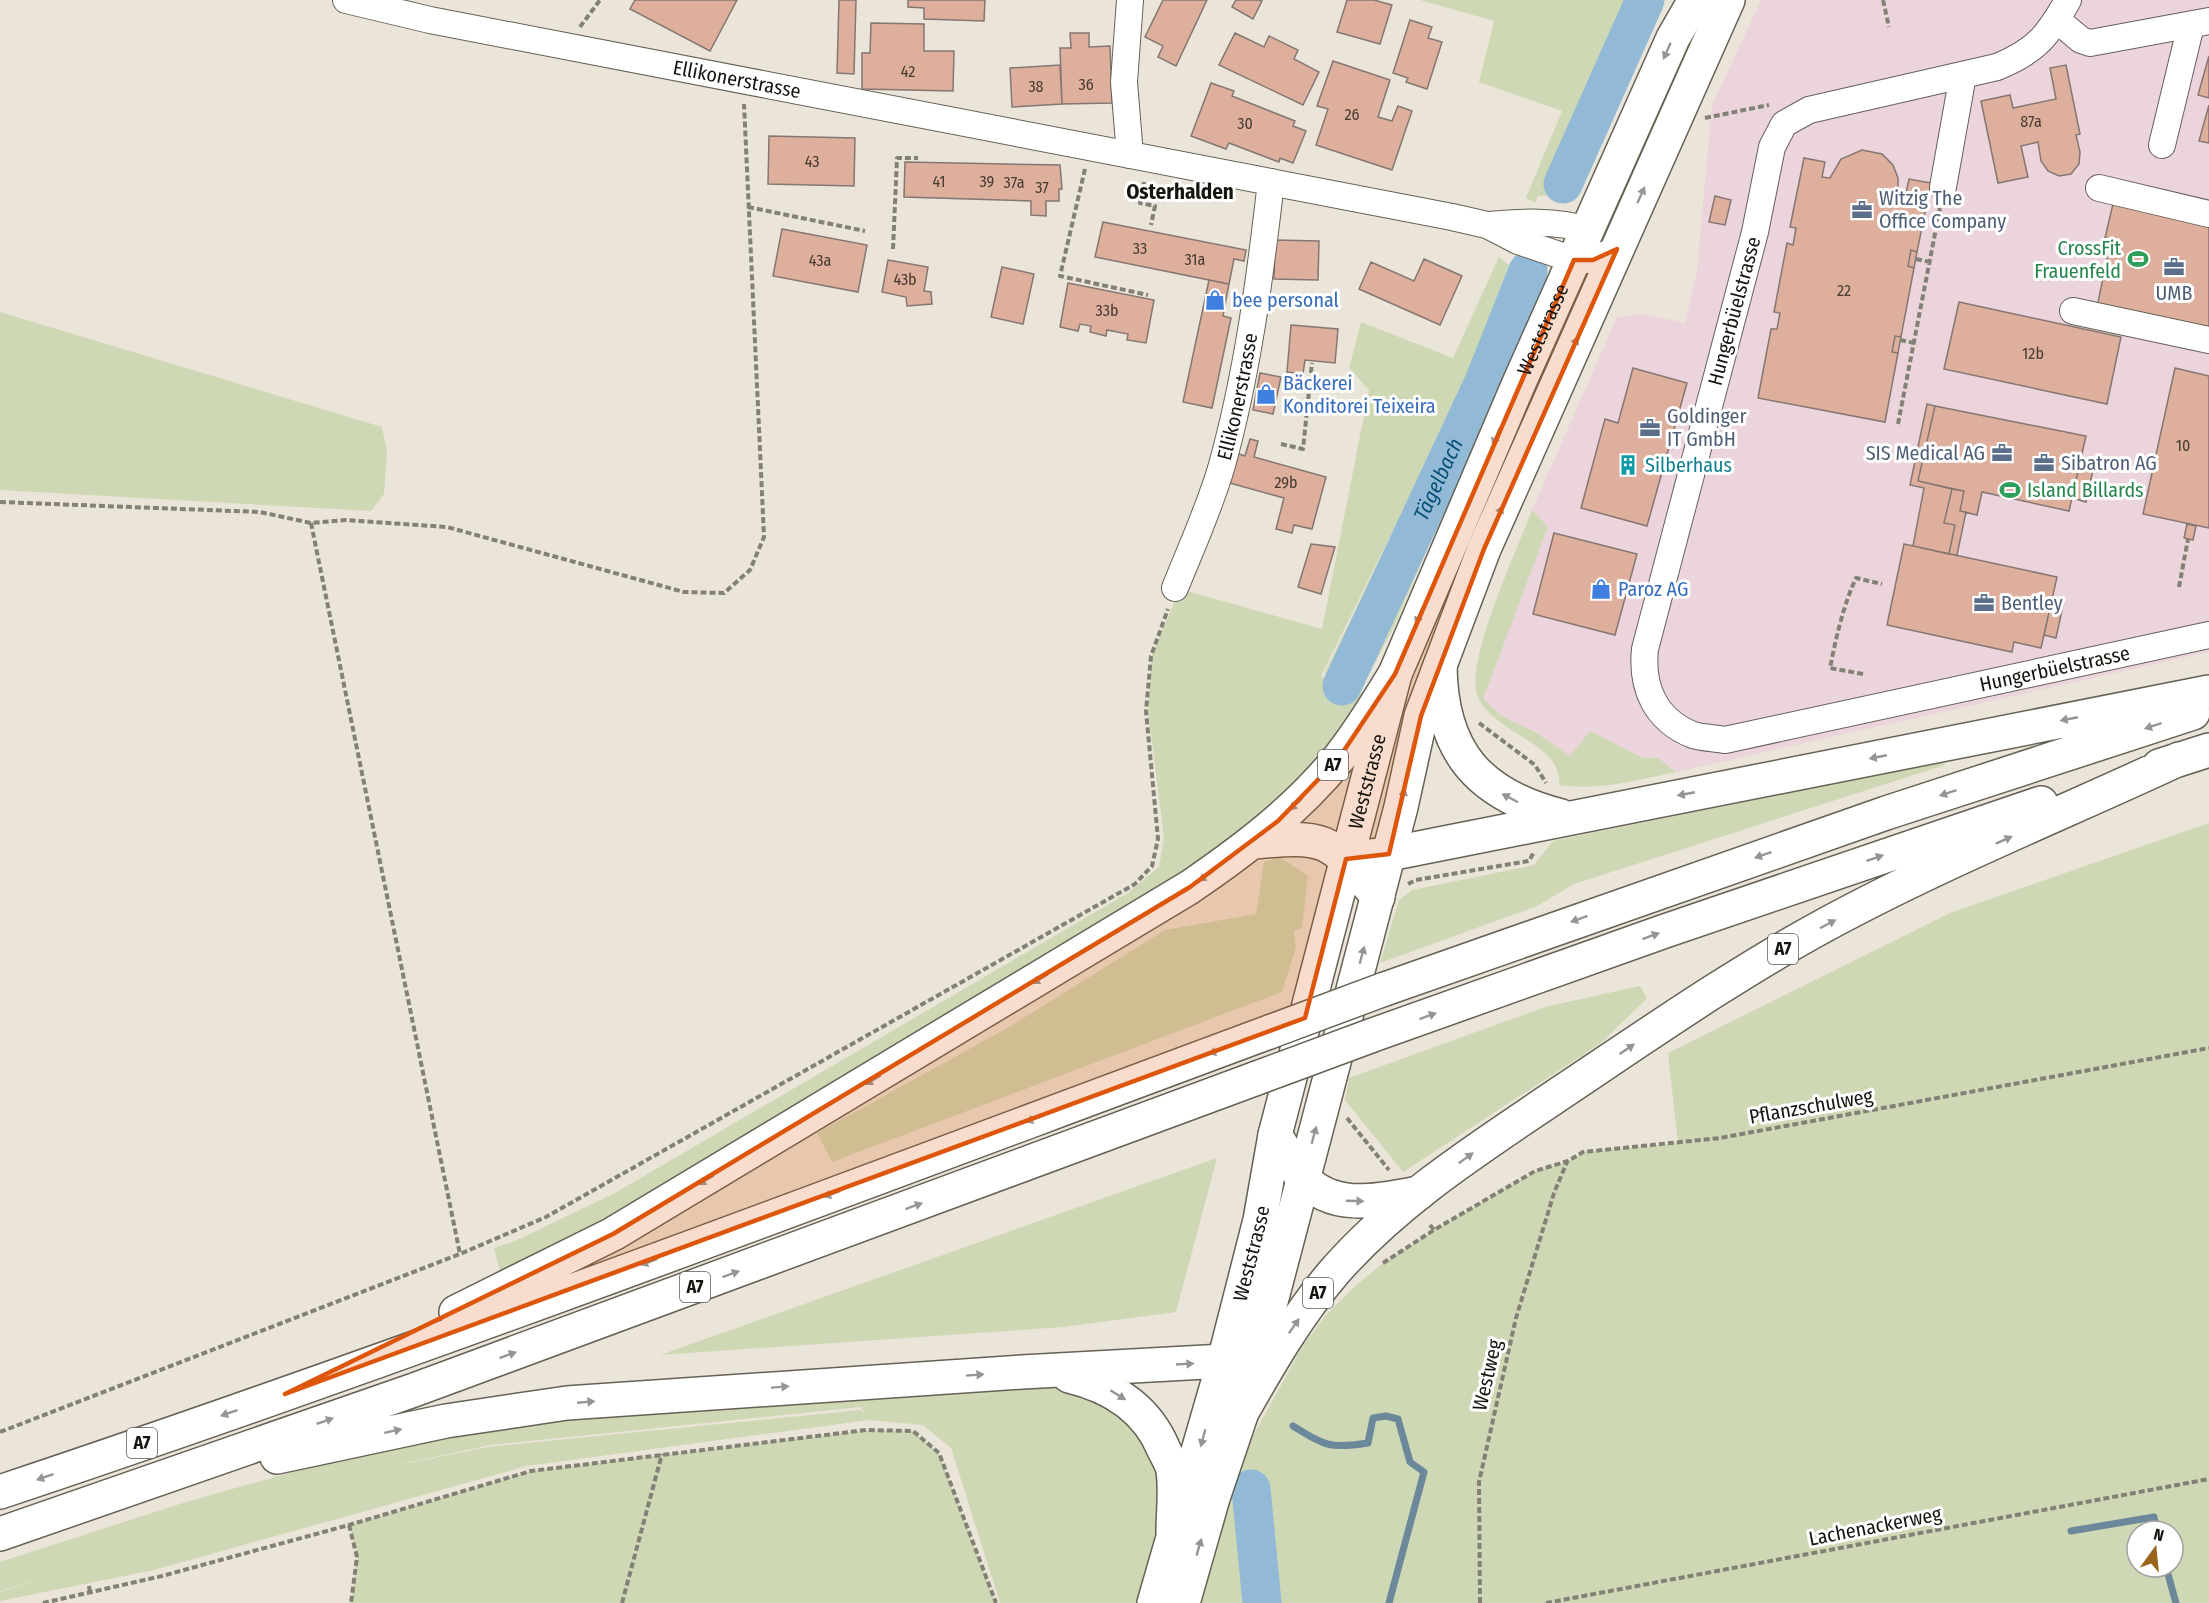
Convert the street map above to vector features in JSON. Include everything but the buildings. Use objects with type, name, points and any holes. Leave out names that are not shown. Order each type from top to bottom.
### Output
[{"type":"main road","name":"Weststrasse","points":[[1154,1603],[1224,1362],[1260,1220],[1275,1135],[1395,674],[1581,228],[1673,38],[1695,0]]},
{"type":"main road","name":"Weststrasse","points":[[1183,1603],[1213,1498],[1242,1412],[1378,897],[1421,716],[1519,466],[1728,0]]},
{"type":"main road","points":[[1440,666],[1446,720],[1455,745],[1470,768],[1506,797],[1522,805],[1565,817]]},
{"type":"main road","name":"A7","points":[[285,1394],[520,1282],[623,1229],[1088,951],[1190,887],[1253,842],[1300,800],[1339,758],[1395,674]]},
{"type":"main road","points":[[1346,859],[1389,854],[1565,817],[2209,692]]},
{"type":"main road","name":"A7","points":[[0,1492],[285,1394],[1382,990],[1886,813],[2209,708]]},
{"type":"main road","name":"A7","points":[[0,1534],[131,1490],[675,1295],[1373,1035],[1886,855],[2194,755]]},
{"type":"main road","name":"A7","points":[[1242,1412],[1288,1333],[1321,1289],[1358,1248],[1419,1193],[1676,1016],[1782,949],[1895,890],[2194,755]]},
{"type":"main road","points":[[1253,842],[1307,838],[1329,846],[1346,859],[1378,897]]},
{"type":"main road","name":"A7","points":[[1275,1135],[1303,1178],[1324,1193],[1351,1202],[1419,1193]]},
{"type":"main road","name":"A7","points":[[131,1490],[404,1429],[520,1409],[644,1396],[1022,1372],[1224,1362],[1260,1342]]},
{"type":"main road","name":"A7","points":[[1022,1372],[1067,1376],[1091,1382],[1120,1396],[1138,1411],[1160,1438],[1173,1470],[1173,1532]]},
{"type":"street","name":"Ellikonerstrasse","points":[[345,0],[430,20],[567,44],[1130,154],[1270,188],[1523,231],[1581,228]]},
{"type":"street","points":[[1130,0],[1124,82],[1130,154]]},
{"type":"street","points":[[2062,10],[2081,40],[2090,43],[2200,23],[2162,145]]},
{"type":"street","name":"Hungerbüelstrasse","points":[[2062,10],[2043,40],[2022,57],[1997,67],[1809,110],[1784,124],[1772,147],[1755,232],[1645,649],[1642,670],[1648,694],[1669,722],[1694,735],[1725,740],[2207,632]]},
{"type":"street","points":[[1944,187],[1963,75]]},
{"type":"street","name":"Ellikonerstrasse","points":[[1175,588],[1222,467],[1241,387],[1254,326],[1270,188]]},
{"type":"street","points":[[2099,188],[2209,214]]},
{"type":"street","name":"Ellikonerstrasse","points":[[1523,231],[1568,258],[1593,260],[1617,249]]},
{"type":"street","points":[[2073,311],[2209,340]]},
{"type":"path","points":[[567,44],[600,0]]},
{"type":"path","points":[[1883,0],[1889,27]]},
{"type":"path","points":[[0,502],[260,512],[311,523],[345,520],[447,527],[684,592],[724,593],[750,570],[764,537],[748,207],[745,80]]},
{"type":"path","points":[[1701,118],[1779,103]]},
{"type":"path","points":[[1090,146],[1060,276],[1148,295]]},
{"type":"path","points":[[893,249],[897,158],[918,158]]},
{"type":"path","points":[[1151,225],[1155,206],[1140,203],[1146,173],[1164,177],[1167,162]]},
{"type":"path","points":[[1898,424],[1944,187]]},
{"type":"path","points":[[748,207],[865,231]]},
{"type":"path","points":[[1916,259],[1930,262]]},
{"type":"path","points":[[1900,340],[1914,343]]},
{"type":"path","points":[[1281,444],[1303,449],[1312,363]]},
{"type":"path","points":[[311,523],[460,1254]]},
{"type":"path","points":[[2179,587],[2188,539]]},
{"type":"path","points":[[1863,674],[1830,668],[1849,593],[1856,578],[1882,584]]},
{"type":"path","points":[[0,1432],[460,1254],[546,1217],[1135,884],[1152,866],[1158,839],[1146,711],[1150,656],[1175,588]]},
{"type":"path","points":[[1475,719],[1535,765],[1543,774],[1549,789]]},
{"type":"path","name":"Pflanzschulweg","points":[[1430,1225],[1434,1230],[1535,1171],[1568,1161],[1583,1152],[1720,1138],[2209,1048]]},
{"type":"path","name":"Westweg","points":[[1480,1603],[1479,1482],[1516,1318],[1554,1193],[1568,1161]]},
{"type":"path","points":[[43,1603],[90,1593],[349,1525],[531,1471],[866,1430],[913,1431],[939,1453],[996,1603]]},
{"type":"path","points":[[622,1603],[662,1455]]},
{"type":"path","name":"Lachenackerweg","points":[[1546,1603],[2209,1479]]},
{"type":"path","points":[[349,1525],[357,1557],[351,1603]]},
{"type":"path","points":[[89,1586],[90,1593]]},
{"type":"highlighted area","points":[[1617,249],[1484,549],[1421,716],[1389,854],[1346,859],[1305,1018],[285,1394],[613,1234],[1190,887],[1278,821],[1339,758],[1395,674],[1574,260],[1593,260]]},
{"type":"shaded area","points":[[1761,0],[2209,0],[2209,652],[1676,772],[1658,758],[1643,758],[1590,731],[1570,757],[1535,732],[1502,716],[1483,699],[1548,527],[1532,510],[1617,317],[1644,314],[1685,323],[1697,270],[1712,105]]},
{"type":"green space","points":[[1420,0],[1660,0],[1583,185],[1574,194],[1538,196],[1535,203],[1526,198],[1562,111],[1479,82],[1494,21]]},
{"type":"green space","points":[[1499,257],[1509,265],[1475,355],[1511,266],[1533,281],[1513,346],[1394,627],[1360,691],[1324,674],[1446,423],[1321,676],[1366,695],[1317,762],[1269,813],[1192,873],[610,1219],[501,1275],[494,1248],[517,1240],[615,1193],[1128,893],[1159,867],[1164,838],[1148,711],[1152,655],[1180,589],[1322,629],[1369,390],[1349,368],[1361,322],[1453,358]]},
{"type":"green space","points":[[0,312],[382,427],[387,452],[384,494],[371,511],[0,490]]},
{"type":"green space","points":[[1532,510],[1548,527],[1483,699],[1502,716],[1535,732],[1570,756],[1590,731],[1643,758],[1658,758],[1676,772],[1603,786],[1559,785],[1557,770],[1550,758],[1484,708],[1477,694],[1476,677],[1479,655],[1495,603]]},
{"type":"green space","points":[[1943,761],[1945,765],[1574,884],[1537,906],[1380,963],[1399,900],[1412,890],[1534,865],[1553,841]]},
{"type":"green space","points":[[2209,823],[2209,1603],[1198,1603],[1231,1493],[1254,1434],[1302,1347],[1326,1315],[1383,1263],[1434,1230],[1535,1171],[1568,1161],[1583,1152],[1678,1143],[1668,1053],[1950,913]]},
{"type":"green space","points":[[1280,857],[1308,876],[1302,928],[1294,931],[1296,947],[1282,992],[832,1162],[817,1133],[1009,1027],[1165,930],[1256,914],[1264,862]]},
{"type":"green space","points":[[1640,986],[1647,998],[1601,1043],[1403,1172],[1345,1100],[1349,1078],[1545,1007]]},
{"type":"green space","points":[[1217,1158],[1176,1312],[1063,1327],[660,1355]]},
{"type":"green space","points":[[1007,1385],[1058,1387],[1095,1398],[1129,1420],[1143,1434],[1163,1468],[1167,1498],[1140,1603],[1000,1603],[951,1448],[923,1425],[869,1420],[527,1466],[154,1570],[0,1601],[0,1592],[45,1577],[0,1591],[0,1562],[186,1502],[371,1450],[523,1421]],"holes":[[[861,1407],[866,1415],[861,1410],[488,1447],[379,1469],[490,1445]]]},
{"type":"green space","points":[[866,1430],[913,1431],[939,1453],[996,1603],[351,1603],[357,1557],[349,1525],[531,1471]]},
{"type":"waterway","name":"Tägelbach","points":[[1563,184],[1645,0]]},
{"type":"waterway","name":"Tägelbach","points":[[1342,686],[1484,382],[1528,271]]},
{"type":"waterway","points":[[1293,1426],[1321,1442],[1344,1446],[1368,1443],[1373,1418],[1386,1416],[1398,1419],[1410,1462],[1424,1472],[1389,1603]]},
{"type":"waterway","name":"Tägelbach","points":[[1251,1489],[1262,1603]]},
{"type":"waterway","points":[[2142,1519],[2154,1517],[2154,1519]]},
{"type":"waterway","points":[[2071,1531],[2125,1522]]},
{"type":"waterway","points":[[2169,1579],[2176,1603]]},
{"type":"place","name":"Witzig The Office Company","points":[[1862,210]]},
{"type":"place","name":"CrossFit Frauenfeld","points":[[2138,259]]},
{"type":"place","name":"UMB","points":[[2174,267]]},
{"type":"place","name":"bee personal","points":[[1215,300]]},
{"type":"place","name":"Bäckerei Konditorei Teixeira","points":[[1266,394]]},
{"type":"place","name":"Goldinger IT GmbH","points":[[1650,428]]},
{"type":"place","name":"SIS Medical AG","points":[[2002,453]]},
{"type":"place","name":"Sibatron AG","points":[[2044,463]]},
{"type":"place","name":"Silberhaus","points":[[1628,465]]},
{"type":"place","name":"Island Billards","points":[[2010,490]]},
{"type":"place","name":"Paroz AG","points":[[1601,589]]},
{"type":"place","name":"Bentley","points":[[1984,603]]},
{"type":"district","name":"Osterhalden","points":[[1180,192]]}]
